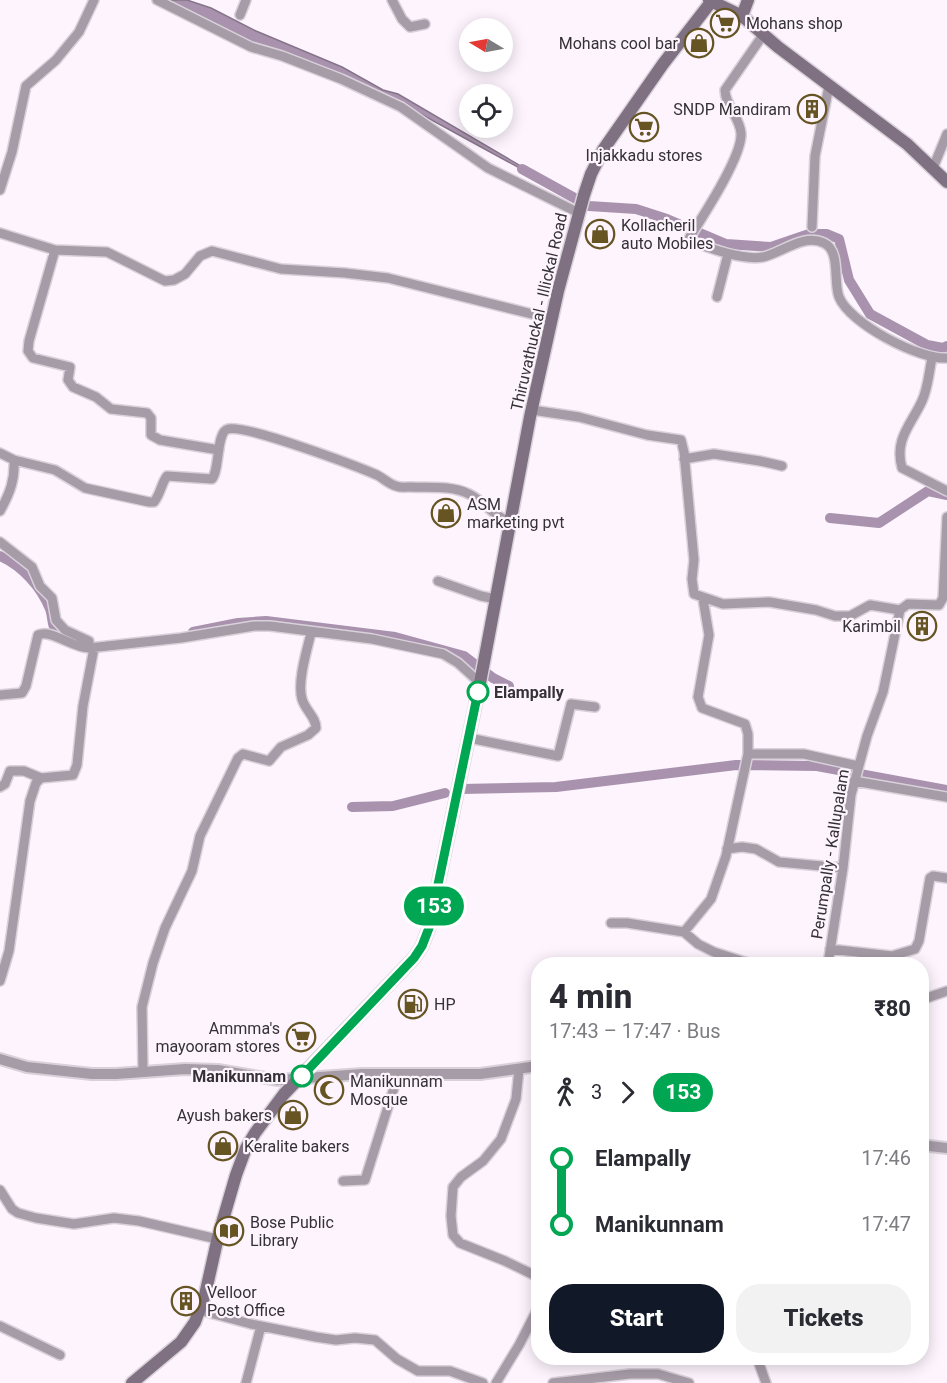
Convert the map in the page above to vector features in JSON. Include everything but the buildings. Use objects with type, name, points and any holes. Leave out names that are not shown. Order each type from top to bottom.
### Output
[{"type":"main road","points":[[742,16],[748,0]]},
{"type":"main road","name":"Thiruvathuckal - Illickal Road","points":[[132,1383],[181,1342],[195,1322],[207,1288],[217,1239],[248,1143],[269,1113],[299,1078],[414,958],[422,946],[429,928],[469,738],[532,410],[552,319],[584,195],[603,150],[710,1]]},
{"type":"main road","points":[[710,1],[742,16],[907,144],[947,182]]},
{"type":"street","points":[[0,190],[12,152],[26,86],[56,60],[78,32],[94,0]]},
{"type":"street","points":[[158,0],[251,47],[282,56],[341,79],[401,107],[488,168],[580,211]]},
{"type":"street","points":[[240,15],[246,0]]},
{"type":"street","points":[[392,0],[402,19],[410,27],[425,24]]},
{"type":"street","points":[[763,34],[725,90],[740,126],[741,136],[731,167],[688,240],[728,254],[762,257],[802,242],[825,243],[834,252],[835,279],[839,298],[850,313],[878,334],[932,358],[947,358]]},
{"type":"street","points":[[812,227],[815,156],[830,86]]},
{"type":"street","points":[[933,168],[947,134]]},
{"type":"street","points":[[0,233],[55,250],[107,252],[167,282],[185,274],[201,256],[212,251],[281,269],[388,278],[552,319]]},
{"type":"street","points":[[55,250],[29,340],[28,351],[33,358],[70,367],[68,380],[73,387],[96,397],[111,409],[147,413],[151,418],[151,435],[160,440],[219,450]]},
{"type":"street","points":[[717,297],[728,254]]},
{"type":"street","points":[[932,358],[923,399],[899,446],[898,456],[902,468],[947,490]]},
{"type":"street","points":[[532,410],[579,417],[648,435],[681,440],[694,560],[692,579],[694,594],[703,599],[723,604],[769,602],[816,610],[835,616],[850,616],[870,605],[900,610],[908,604],[939,606],[943,598],[947,517]]},
{"type":"street","points":[[0,453],[14,460],[55,470],[85,488],[154,502],[160,495],[163,481],[167,476],[212,479],[215,476],[223,432],[228,429],[269,436],[378,476],[398,487],[444,487],[470,494],[498,517],[510,522]]},
{"type":"street","points":[[684,459],[714,454],[782,466]]},
{"type":"street","points":[[0,511],[15,478],[14,460]]},
{"type":"street","points":[[0,542],[32,567],[40,586],[52,598],[56,620],[65,630],[90,646]]},
{"type":"street","points":[[438,581],[480,596],[496,599]]},
{"type":"street","points":[[684,932],[711,899],[727,849],[746,762],[748,734],[745,724],[702,708],[698,697],[710,635],[703,599]]},
{"type":"street","name":"Perumpally - Kallupalam","points":[[829,957],[854,781],[883,692],[900,610]]},
{"type":"street","points":[[0,695],[22,693],[26,686],[40,633],[47,633],[80,648],[181,638],[254,626],[372,639],[443,654],[482,674]]},
{"type":"street","points":[[143,1072],[142,1007],[153,963],[165,928],[192,871],[200,836],[238,758],[243,754],[269,761],[281,747],[308,735],[316,728],[316,721],[302,699],[300,686],[311,633]]},
{"type":"street","points":[[0,787],[4,784],[10,771],[24,771],[40,778],[73,775],[90,646]]},
{"type":"street","points":[[469,738],[558,756],[571,704],[596,707]]},
{"type":"street","points":[[746,762],[804,754],[858,766]]},
{"type":"street","points":[[0,981],[30,801],[40,778]]},
{"type":"street","points":[[854,781],[947,797]]},
{"type":"street","points":[[727,849],[742,847],[756,849],[779,862],[843,868]]},
{"type":"street","points":[[830,950],[892,956],[915,949],[919,941],[930,878],[933,876],[947,878]]},
{"type":"street","points":[[611,923],[627,923],[684,932],[698,944],[732,957]]},
{"type":"street","points":[[929,997],[947,991]]},
{"type":"street","points":[[0,1059],[27,1067],[92,1074],[184,1069],[278,1080],[362,1074],[480,1074],[531,1067]]},
{"type":"street","points":[[519,1070],[516,1100],[501,1139],[483,1161],[461,1177],[453,1187],[452,1225],[453,1235],[460,1243],[531,1274]]},
{"type":"street","points":[[343,1181],[365,1180],[398,1075]]},
{"type":"street","points":[[929,1146],[947,1148]]},
{"type":"street","points":[[0,1190],[12,1209],[36,1218],[74,1224],[114,1218],[217,1239]]},
{"type":"street","points":[[199,1310],[316,1337],[336,1340],[355,1338],[375,1340],[397,1359],[418,1371],[450,1371],[483,1383]]},
{"type":"street","points":[[496,1383],[531,1322]]},
{"type":"street","points":[[0,1326],[60,1355]]},
{"type":"street","points":[[246,1383],[261,1326]]},
{"type":"street","points":[[760,1365],[766,1383]]},
{"type":"street","points":[[553,1383],[630,1374],[658,1374],[689,1383]]},
{"type":"shaded area","points":[[163,0],[187,0],[211,8],[256,31],[342,67],[383,90],[398,94],[459,130],[459,135],[406,106],[262,48]]},
{"type":"shaded area","points":[[465,138],[473,138],[589,206]]},
{"type":"waterway","points":[[522,169],[589,206],[636,209],[667,219],[726,244],[771,247],[809,234],[827,234],[839,239],[849,280],[870,314],[927,345],[943,348],[947,346]]},
{"type":"waterway","points":[[830,518],[879,523],[928,491],[947,495]]},
{"type":"waterway","points":[[0,556],[23,571],[36,584],[50,609],[56,630],[82,642]]},
{"type":"waterway","points":[[193,632],[238,623],[266,621],[395,637],[464,656],[493,678],[509,686]]},
{"type":"waterway","points":[[462,789],[556,787],[736,765],[817,766],[947,790]]},
{"type":"waterway","points":[[352,807],[393,806],[445,793]]},
{"type":"bus line","name":"153","points":[[302,1076],[414,958],[422,946],[429,928],[478,692]]},
{"type":"place","name":"Mohans shop","points":[[725,23]]},
{"type":"place","name":"Mohans cool bar","points":[[699,43]]},
{"type":"place","name":"SNDP Mandiram","points":[[812,109]]},
{"type":"place","name":"Injakkadu stores","points":[[644,127]]},
{"type":"place","name":"Kollacheril auto Mobiles","points":[[600,234]]},
{"type":"place","name":"ASM marketing pvt","points":[[446,513]]},
{"type":"place","name":"Karimbil","points":[[922,626]]},
{"type":"place","name":"Elampally","points":[[478,692]]},
{"type":"place","name":"HP","points":[[413,1004]]},
{"type":"place","name":"Ammma's mayooram stores","points":[[301,1037]]},
{"type":"place","name":"Manikunnam","points":[[302,1076]]},
{"type":"place","name":"Manikunnam Mosque","points":[[329,1090]]},
{"type":"place","name":"Ayush bakers","points":[[293,1115]]},
{"type":"place","name":"Keralite bakers","points":[[223,1146]]},
{"type":"place","name":"Bose Public Library","points":[[229,1231]]},
{"type":"place","name":"Velloor Post Office","points":[[186,1301]]}]
